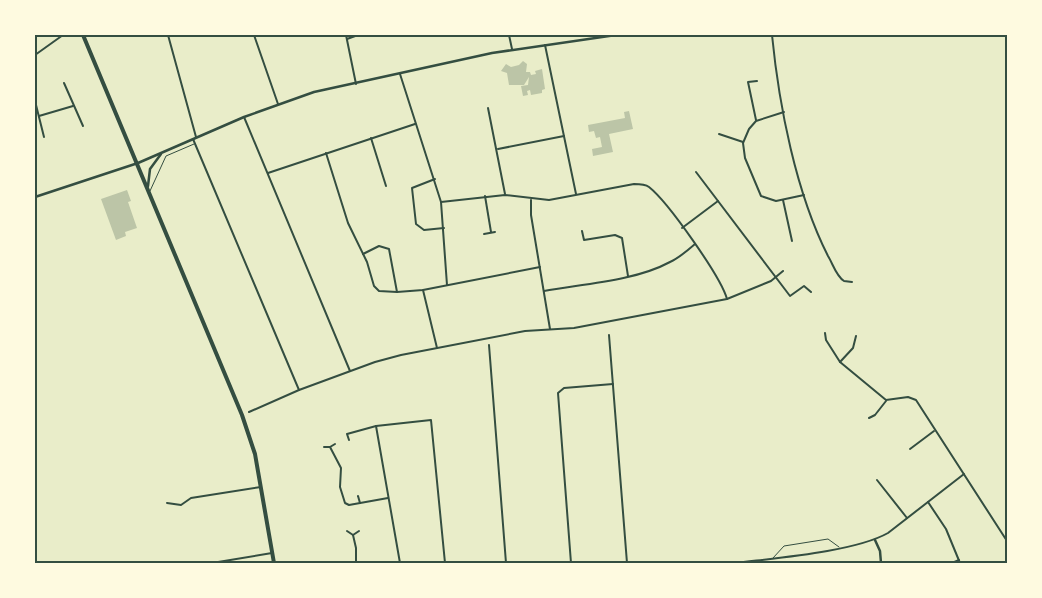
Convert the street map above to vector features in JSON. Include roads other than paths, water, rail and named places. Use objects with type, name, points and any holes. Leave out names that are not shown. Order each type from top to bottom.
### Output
[{"type":"highway","points":[[83,35],[242,415],[255,454],[274,563]]},
{"type":"street","points":[[35,55],[63,35]]},
{"type":"street","points":[[168,35],[194,144],[299,390]]},
{"type":"street","points":[[254,35],[278,104]]},
{"type":"street","points":[[346,35],[356,84]]},
{"type":"street","points":[[347,39],[358,35]]},
{"type":"street","points":[[510,35],[512,49]]},
{"type":"street","points":[[35,197],[138,163],[278,104],[399,73],[512,49],[616,35]]},
{"type":"street","points":[[772,35],[784,112],[804,195],[819,237],[837,273],[844,281],[852,282]]},
{"type":"street","points":[[545,45],[576,195]]},
{"type":"street","points":[[399,73],[441,202],[447,285]]},
{"type":"street","points":[[756,121],[748,82],[757,81]]},
{"type":"street","points":[[64,83],[72,106],[83,126]]},
{"type":"street","points":[[35,101],[44,137]]},
{"type":"street","points":[[39,116],[72,106]]},
{"type":"street","points":[[488,108],[498,149],[505,195]]},
{"type":"street","points":[[784,112],[756,121],[749,129],[743,143],[743,152],[757,192],[770,201],[804,195]]},
{"type":"street","points":[[244,117],[350,371]]},
{"type":"street","points":[[268,173],[326,152],[416,124]]},
{"type":"street","points":[[719,134],[743,143]]},
{"type":"street","points":[[498,149],[564,136]]},
{"type":"street","points":[[371,138],[386,186]]},
{"type":"street","points":[[148,192],[151,166],[165,151]]},
{"type":"street","points":[[326,152],[348,223],[363,254],[375,288],[383,292],[423,290],[540,267]]},
{"type":"street","points":[[696,172],[790,296],[804,286],[812,292]]},
{"type":"street","points":[[435,179],[412,188],[416,224],[421,229],[444,228]]},
{"type":"street","points":[[441,202],[505,195],[550,200],[634,184],[645,185],[654,192],[695,244],[724,286],[727,299]]},
{"type":"street","points":[[485,196],[491,232]]},
{"type":"street","points":[[531,199],[531,215],[550,329]]},
{"type":"street","points":[[783,200],[792,241]]},
{"type":"street","points":[[682,228],[718,201]]},
{"type":"street","points":[[582,231],[584,240],[615,235],[622,238],[628,276]]},
{"type":"street","points":[[484,234],[495,232]]},
{"type":"street","points":[[544,291],[628,276],[669,263],[695,244]]},
{"type":"street","points":[[363,254],[379,246],[389,249],[397,292]]},
{"type":"street","points":[[249,412],[299,390],[401,355],[525,331],[574,328],[727,299],[755,288],[783,271]]},
{"type":"street","points":[[423,290],[438,348]]},
{"type":"street","points":[[826,333],[826,340],[840,362],[886,400]]},
{"type":"street","points":[[609,335],[627,563]]},
{"type":"street","points":[[840,362],[853,348],[856,336]]},
{"type":"street","points":[[489,345],[506,563]]},
{"type":"street","points":[[571,563],[558,393],[564,388],[613,384]]},
{"type":"street","points":[[869,418],[875,415],[886,400],[908,397],[914,399],[1007,541]]},
{"type":"street","points":[[349,440],[347,434],[376,426],[432,420],[445,563]]},
{"type":"street","points":[[376,426],[400,563]]},
{"type":"street","points":[[910,449],[934,431]]},
{"type":"street","points":[[324,447],[330,447],[335,444]]},
{"type":"street","points":[[330,447],[341,468],[340,487],[343,500],[349,505],[388,498]]},
{"type":"street","points":[[736,563],[762,562],[773,558],[875,540],[964,474]]},
{"type":"street","points":[[877,480],[907,518]]},
{"type":"street","points":[[166,503],[181,505],[191,498],[261,487]]},
{"type":"street","points":[[358,496],[360,503]]},
{"type":"street","points":[[928,502],[946,529],[960,562],[952,563]]},
{"type":"street","points":[[347,531],[353,535],[356,548],[356,563]]},
{"type":"street","points":[[353,535],[359,531]]},
{"type":"street","points":[[875,540],[880,551],[881,563]]},
{"type":"street","points":[[212,563],[272,553]]},
{"type":"lane","points":[[148,192],[166,156],[194,144]]},
{"type":"lane","points":[[773,558],[780,549],[828,539],[839,547]]}]
